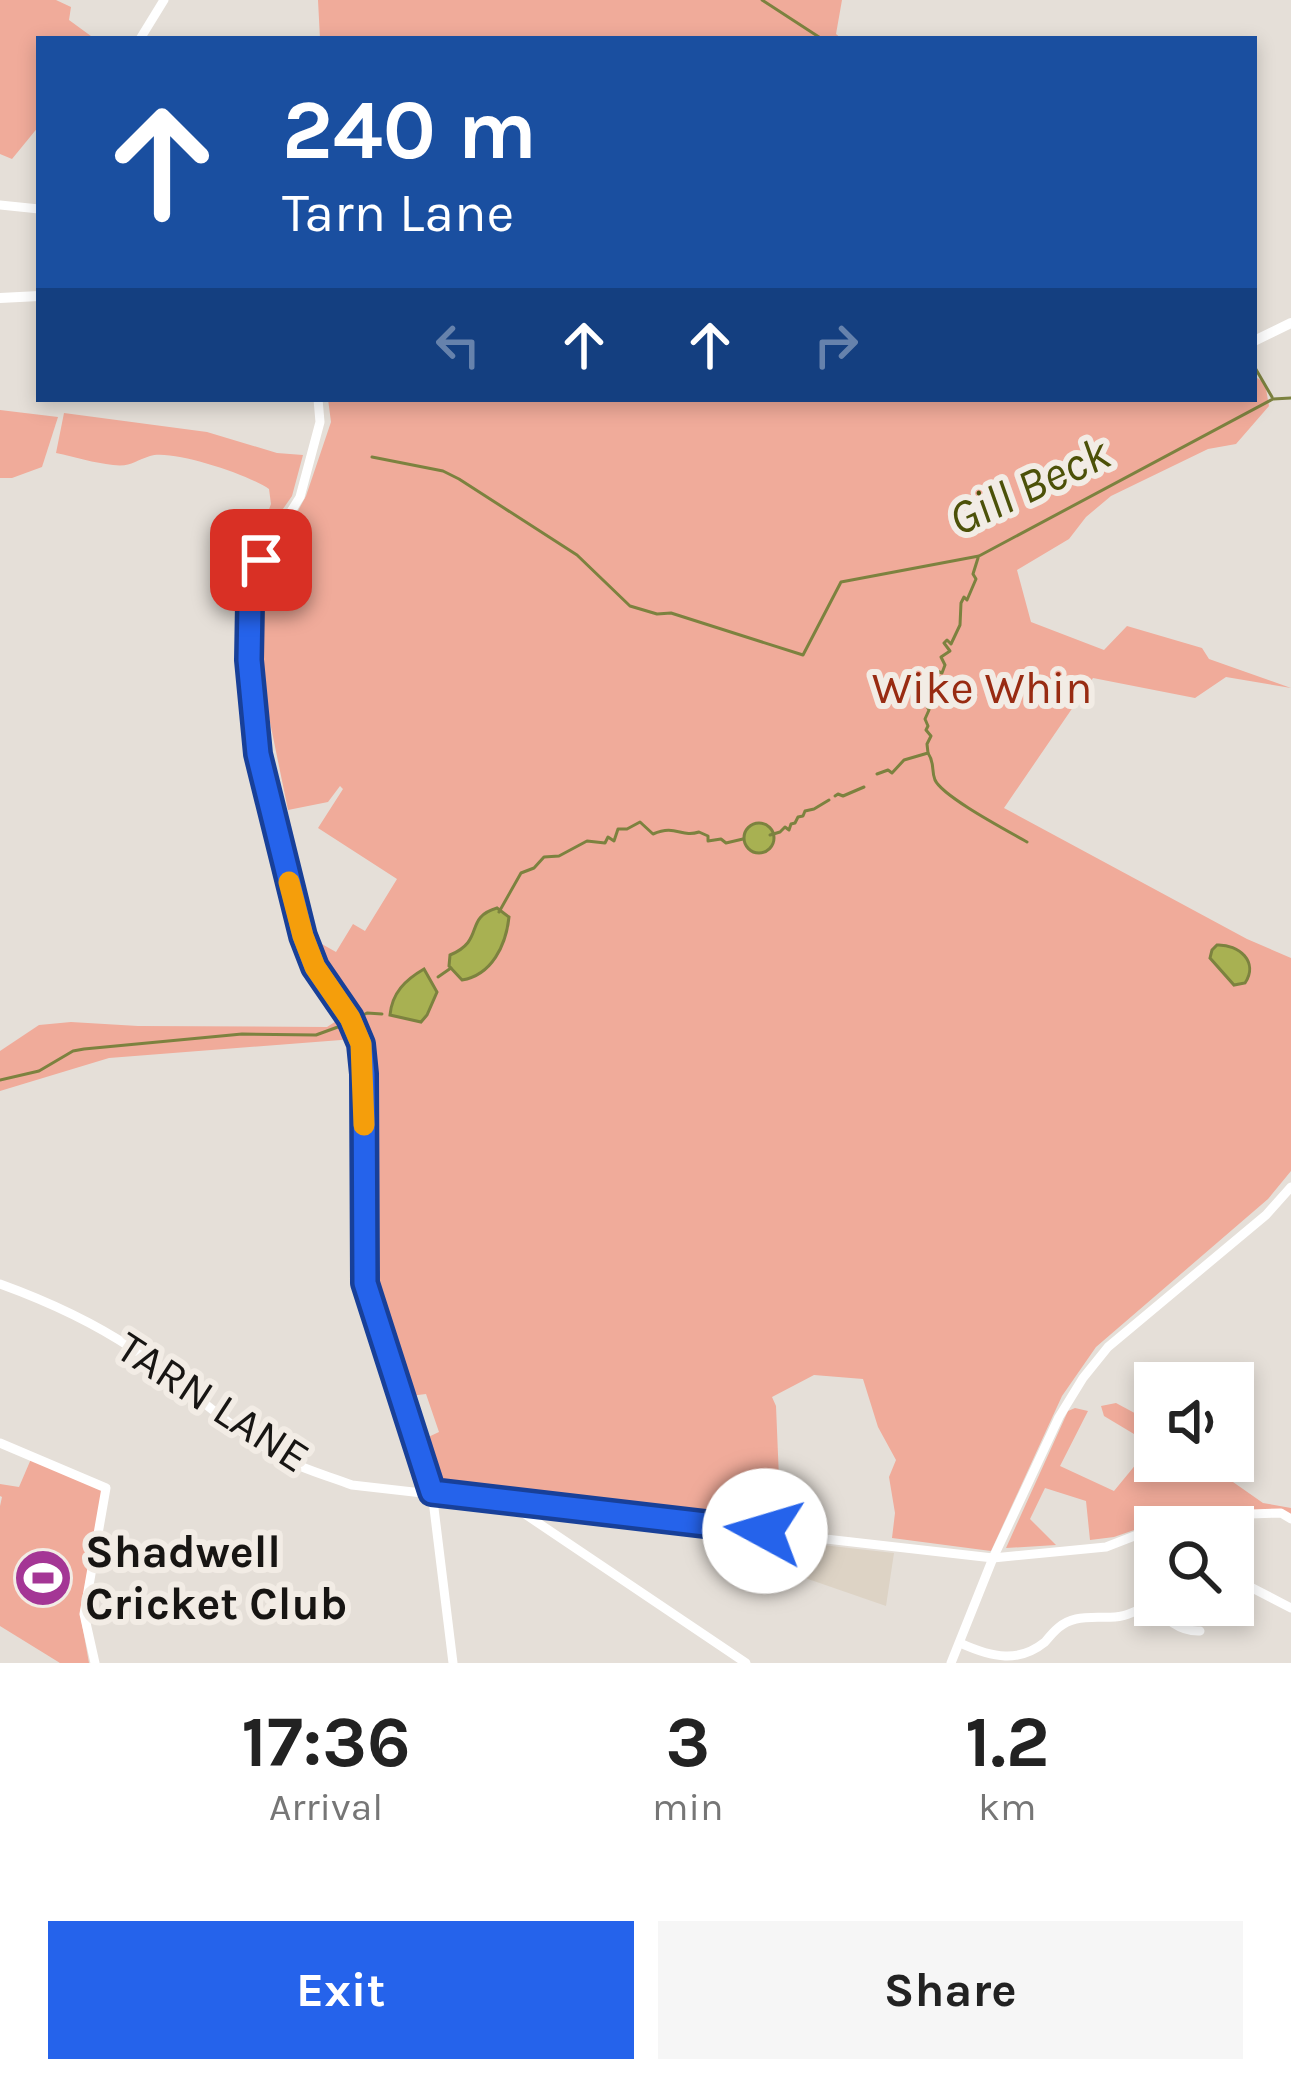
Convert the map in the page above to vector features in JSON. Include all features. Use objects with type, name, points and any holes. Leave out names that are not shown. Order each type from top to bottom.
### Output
[{"type":"street","points":[[142,36],[164,0]]},
{"type":"street","points":[[0,205],[36,209]]},
{"type":"street","points":[[0,298],[36,296]]},
{"type":"street","points":[[1257,340],[1291,323]]},
{"type":"street","points":[[318,402],[320,422],[300,497],[261,560],[250,604],[249,660],[258,754],[303,936],[315,967],[350,1018],[361,1044],[365,1283],[432,1492],[453,1663]]},
{"type":"street","points":[[951,1663],[993,1558],[1067,1402],[1095,1362],[1266,1215],[1291,1187]]},
{"type":"street","name":"TARN LANE","points":[[0,1284],[99,1328],[284,1459],[352,1485],[993,1558],[1106,1547],[1134,1536]]},
{"type":"street","points":[[0,1444],[106,1487],[85,1614],[94,1663]]},
{"type":"street","points":[[505,1501],[746,1663]]},
{"type":"street","name":"TARN LANE","points":[[1254,1514],[1281,1513],[1291,1520]]},
{"type":"street","points":[[1254,1589],[1291,1608]]},
{"type":"street","points":[[960,1643],[996,1659],[1032,1661],[1067,1622],[1127,1614],[1151,1603],[1180,1627],[1200,1631]]},
{"type":"shaded area","points":[[759,823],[774,838],[759,853],[744,838]]},
{"type":"shaded area","points":[[497,908],[509,917],[501,948],[482,972],[462,980],[449,966],[450,955],[468,943],[480,917]]},
{"type":"shaded area","points":[[1217,945],[1233,948],[1248,961],[1245,983],[1234,985],[1210,958]]},
{"type":"shaded area","points":[[424,969],[437,992],[427,1015],[421,1022],[390,1015],[401,988]]},
{"type":"shaded area","points":[[752,1537],[894,1553],[886,1606],[808,1579]]},
{"type":"green space","points":[[0,0],[56,0],[71,7],[69,20],[91,36],[36,36],[36,130],[12,159],[0,154]]},
{"type":"green space","points":[[318,0],[842,0],[838,36],[320,36]]},
{"type":"green space","name":"Wike Whin","points":[[1257,378],[1265,383],[1269,406],[1236,444],[1208,449],[1111,496],[1069,539],[1017,570],[1031,622],[1104,650],[1127,626],[1202,648],[1209,659],[1291,688],[1226,677],[1195,698],[1093,678],[1004,808],[1291,958],[1291,1171],[1268,1199],[1096,1347],[1062,1396],[991,1551],[892,1538],[895,1513],[889,1477],[896,1460],[878,1427],[863,1379],[814,1375],[772,1397],[781,1527],[452,1490],[438,1481],[424,1439],[439,1432],[426,1394],[410,1396],[370,1269],[370,1062],[360,1022],[321,964],[303,910],[320,943],[336,952],[353,924],[365,931],[397,879],[318,828],[343,789],[340,786],[328,802],[288,810],[263,688],[261,602],[331,422],[328,402],[1257,402]]},
{"type":"green space","points":[[0,410],[58,417],[42,467],[0,478]]},
{"type":"green space","points":[[64,413],[207,432],[277,453],[303,455],[292,496],[253,552],[271,504],[269,489],[175,456],[150,456],[119,465],[56,453]]},
{"type":"green space","points":[[344,1016],[354,1039],[109,1058],[0,1091],[0,1051],[39,1025],[327,1027]]},
{"type":"green space","points":[[1116,1403],[1134,1413],[1134,1434],[1104,1416],[1101,1406]]},
{"type":"green space","points":[[1068,1411],[1088,1411],[1060,1466],[1114,1491],[1134,1467],[1134,1482],[1233,1482],[1263,1503],[1291,1508],[1291,1515],[1254,1511],[1254,1506],[1134,1506],[1134,1530],[1090,1540],[1086,1501],[1045,1488],[1030,1519],[1056,1545],[1006,1548]]},
{"type":"green space","name":"Shadwell Cricket Club","points":[[31,1459],[102,1490],[80,1613],[89,1663],[60,1663],[0,1626],[0,1484],[19,1487]]},
{"type":"waterway","points":[[762,0],[817,36]]},
{"type":"waterway","points":[[1257,371],[1272,397]]},
{"type":"waterway","name":"Gill Beck","points":[[372,457],[443,471],[459,479],[577,555],[630,606],[671,613],[803,655],[841,582],[979,556],[1273,399],[1291,398]]},
{"type":"waterway","points":[[877,774],[892,773],[904,760],[928,753],[931,736],[926,730],[929,710],[924,701],[934,670],[942,673],[941,657],[950,651],[944,643],[951,644],[960,625],[961,603],[976,579],[978,558]]},
{"type":"waterway","points":[[928,753],[940,787],[1027,842]]},
{"type":"waterway","points":[[835,796],[864,787]]},
{"type":"waterway","points":[[770,835],[785,827],[789,830],[805,811],[829,800]]},
{"type":"waterway","points":[[499,912],[521,873],[544,857],[559,856],[587,841],[605,843],[608,837],[614,841],[618,829],[640,822],[653,834],[699,832],[708,841],[726,843],[743,839]]},
{"type":"waterway","points":[[438,977],[451,968]]},
{"type":"waterway","points":[[357,1018],[382,1014]]},
{"type":"waterway","points":[[0,1080],[39,1071],[84,1049],[242,1034],[316,1035],[346,1024]]},
{"type":"slow traffic","points":[[289,882],[315,967],[350,1018],[361,1044],[364,1125]]},
{"type":"place","name":"Shadwell Cricket Club","points":[[43,1578]]},
{"type":"route","points":[[261,560],[250,604],[249,660],[258,754],[303,936],[315,967],[350,1018],[361,1044],[365,1283],[432,1492],[765,1531]]}]
